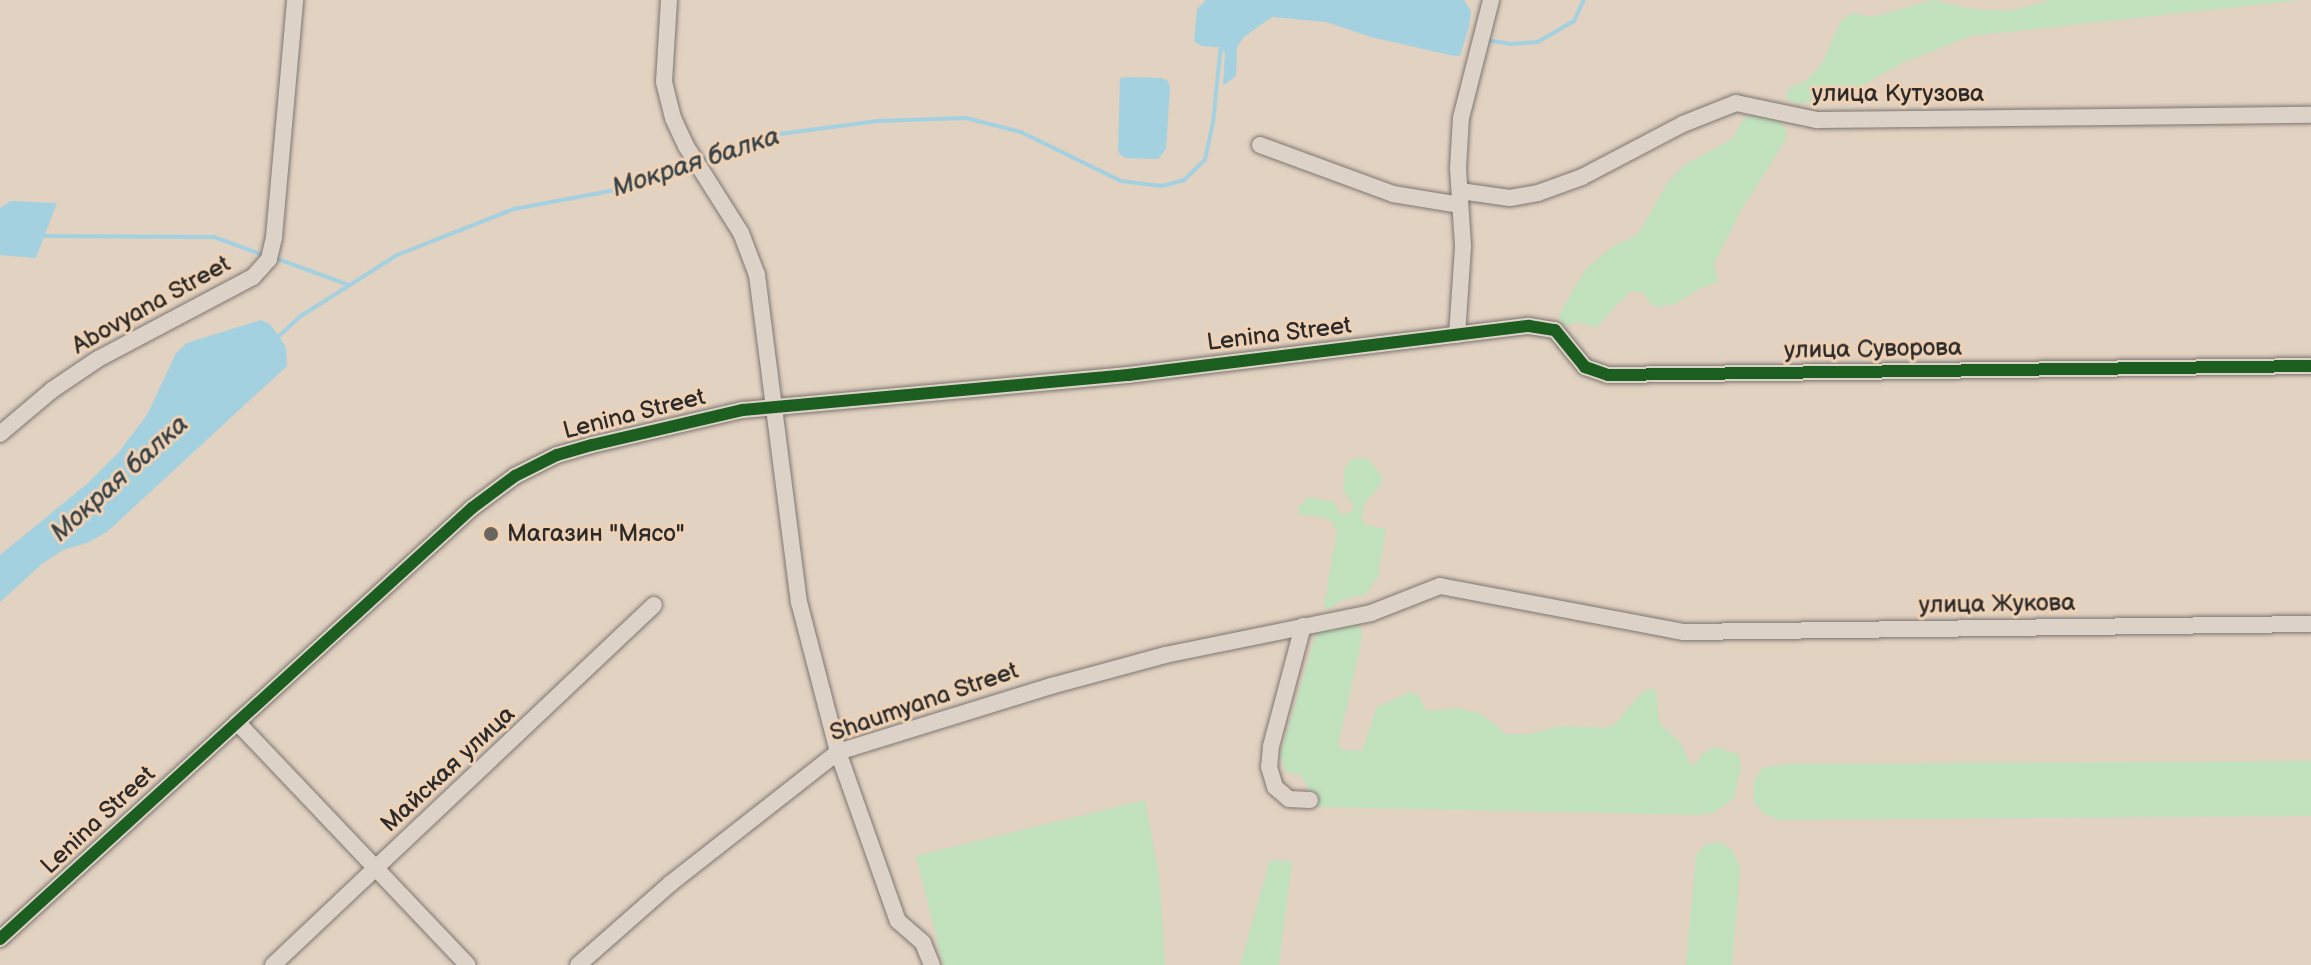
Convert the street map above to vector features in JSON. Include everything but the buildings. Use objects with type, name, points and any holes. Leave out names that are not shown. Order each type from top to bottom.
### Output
[{"type":"street","name":"Abovyana Street","points":[[0,434],[52,390],[98,359],[253,277],[269,259],[274,237],[295,0]]},
{"type":"street","points":[[669,0],[664,82],[673,118],[686,146],[751,254],[761,297],[771,407],[799,602],[838,752],[898,921],[923,943],[932,965]]},
{"type":"street","points":[[1457,335],[1463,246],[1461,118],[1491,0]]},
{"type":"street","name":"улица Кутузова","points":[[1260,145],[1393,194],[1510,198],[1538,193],[1582,177],[1683,124],[1736,103],[1817,120],[2311,115]]},
{"type":"street","name":"улица Суворова","points":[[1457,335],[1544,326],[1555,330],[1585,367],[1608,375],[2311,366]]},
{"type":"street","name":"Lenina Street","points":[[0,939],[472,508],[515,476],[557,455],[771,407],[1128,375],[1457,335]]},
{"type":"street","name":"улица Жукова","points":[[1303,626],[1371,613],[1440,586],[1684,632],[2311,624]]},
{"type":"street","name":"Майская улица","points":[[273,965],[654,605]]},
{"type":"street","points":[[1303,626],[1271,746],[1269,767],[1275,787],[1289,799],[1310,800]]},
{"type":"street","name":"Shaumyana Street","points":[[578,965],[671,883],[838,752],[1051,686],[1165,655],[1303,626]]},
{"type":"street","points":[[237,722],[468,965]]},
{"type":"green space","points":[[1933,0],[1971,9],[2009,11],[2052,0],[2302,0],[1971,36],[1904,62],[1853,91],[1801,104],[1787,100],[1787,89],[1806,81],[1821,65],[1841,21],[1852,13],[1872,17]]},
{"type":"green space","points":[[1759,114],[1780,122],[1786,129],[1787,138],[1740,212],[1714,265],[1718,282],[1697,290],[1675,304],[1658,307],[1650,304],[1644,293],[1630,291],[1596,328],[1579,322],[1564,326],[1559,315],[1585,270],[1612,247],[1638,234],[1668,182],[1686,164],[1732,139],[1744,118]]},
{"type":"green space","points":[[1368,459],[1383,477],[1380,486],[1365,502],[1361,518],[1366,525],[1386,529],[1378,577],[1365,595],[1344,599],[1327,610],[1324,604],[1337,531],[1332,522],[1324,517],[1300,515],[1298,508],[1309,497],[1334,502],[1341,515],[1352,512],[1353,504],[1343,491],[1344,469],[1351,460]]},
{"type":"green space","points":[[1351,623],[1358,625],[1362,632],[1338,745],[1342,750],[1362,751],[1377,707],[1410,692],[1420,696],[1426,711],[1456,708],[1480,713],[1506,734],[1528,734],[1561,726],[1606,728],[1616,723],[1640,694],[1652,688],[1656,691],[1659,722],[1681,744],[1690,764],[1695,765],[1703,753],[1715,747],[1738,754],[1741,765],[1734,798],[1715,812],[1702,815],[1316,807],[1302,776],[1285,771],[1280,755],[1315,636],[1322,629]]},
{"type":"green space","points":[[2311,761],[2311,816],[1778,820],[1763,813],[1753,802],[1754,781],[1762,768],[1786,764]]},
{"type":"green space","points":[[1145,800],[1159,876],[1165,965],[943,965],[916,856]]},
{"type":"green space","points":[[1719,842],[1733,850],[1740,869],[1732,965],[1686,965],[1696,855],[1706,844]]},
{"type":"green space","points":[[1270,860],[1292,862],[1279,965],[1240,965]]},
{"type":"water","points":[[1206,0],[1464,0],[1471,11],[1460,56],[1371,37],[1326,22],[1272,17],[1244,37],[1237,47],[1236,76],[1223,86],[1225,53],[1220,47],[1201,46],[1194,41],[1197,9]]},
{"type":"water","points":[[1120,78],[1168,81],[1166,149],[1158,159],[1125,158],[1118,152]]},
{"type":"water","points":[[10,201],[57,203],[36,258],[0,255],[0,208]]},
{"type":"water","points":[[261,320],[270,324],[286,347],[287,366],[107,532],[87,543],[63,550],[42,564],[0,602],[0,555],[88,483],[118,453],[147,415],[176,353],[187,343]]},
{"type":"waterway","name":"Мокрая балка","points":[[1486,40],[1511,44],[1538,42],[1574,21],[1584,0]]},
{"type":"waterway","name":"Мокрая балка","points":[[699,161],[764,136],[878,121],[966,118],[1021,132],[1121,181],[1162,186],[1184,180],[1205,160],[1213,123],[1221,44]]},
{"type":"waterway","name":"Мокрая балка","points":[[277,338],[301,316],[397,255],[514,209],[648,184],[691,165]]},
{"type":"waterway","points":[[42,236],[214,237],[266,256]]},
{"type":"waterway","points":[[275,258],[349,285]]},
{"type":"cycle path","points":[[0,939],[472,508],[515,476],[557,455],[592,445],[743,410],[1128,375],[1529,326],[1555,330],[1585,367],[1608,375],[2311,366]]},
{"type":"place","name":"Магазин \"Мясо\"","points":[[491,534]]}]
